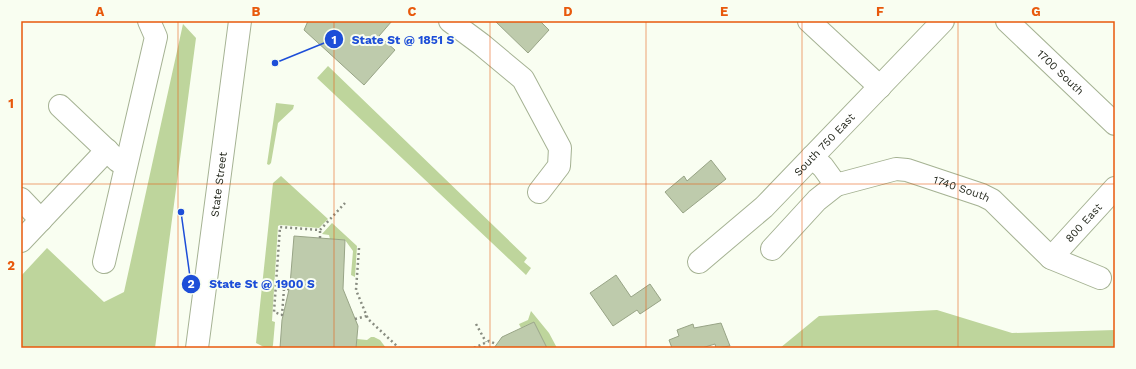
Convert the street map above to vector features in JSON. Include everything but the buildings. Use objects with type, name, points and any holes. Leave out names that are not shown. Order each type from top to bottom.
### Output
[{"type":"street","points":[[104,262],[156,37],[149,21]]},
{"type":"street","name":"State Street","points":[[197,348],[240,21]]},
{"type":"street","points":[[450,21],[481,44],[523,79],[560,148],[559,166],[540,192]]},
{"type":"street","points":[[809,21],[880,87]]},
{"type":"street","name":"South 750 East","points":[[699,262],[764,207],[943,21]]},
{"type":"street","name":"1700 South","points":[[1007,21],[1115,124]]},
{"type":"street","points":[[60,106],[126,168]]},
{"type":"street","points":[[21,241],[107,150]]},
{"type":"street","points":[[772,250],[817,200],[836,185],[823,167],[812,158]]},
{"type":"street","name":"1740 South","points":[[836,185],[896,169],[908,170],[982,195],[992,200],[1051,258],[1100,278]]},
{"type":"street","name":"800 East","points":[[1051,258],[1115,188]]},
{"type":"street","points":[[21,199],[42,220]]},
{"type":"path","points":[[320,238],[320,230],[345,203]]},
{"type":"path","points":[[289,290],[284,289],[282,315],[274,312],[280,227],[320,230]]},
{"type":"path","points":[[359,248],[356,290],[368,319],[399,348]]},
{"type":"path","points":[[355,319],[367,316]]},
{"type":"path","points":[[476,324],[486,342]]},
{"type":"path","points":[[474,348],[489,341],[496,344]]},
{"type":"green space","points":[[183,24],[196,38],[155,348],[21,348],[21,276],[47,248],[104,302],[124,292]]},
{"type":"green space","points":[[328,66],[527,258],[524,262],[531,268],[526,275],[317,78]]},
{"type":"green space","points":[[276,103],[294,105],[293,109],[278,123],[271,163],[269,165],[267,164]]},
{"type":"green space","points":[[281,176],[328,219],[319,228],[278,226],[272,321],[275,322],[273,345],[272,348],[266,348],[256,343],[273,183]]},
{"type":"green space","points":[[332,223],[357,246],[355,277],[351,275],[353,251],[345,240],[330,239],[329,235],[322,234]]},
{"type":"green space","points":[[937,310],[1012,333],[1115,330],[1115,348],[780,348],[819,316]]},
{"type":"green space","points":[[531,311],[549,333],[557,348],[547,348],[534,322],[521,328],[519,324],[528,320]]},
{"type":"green space","points":[[371,337],[380,340],[386,348],[356,348],[357,339],[367,340]]},
{"type":"place","name":"State St @ 1851 S","points":[[275,63]]},
{"type":"place","name":"State St @ 1900 S","points":[[181,212]]}]
